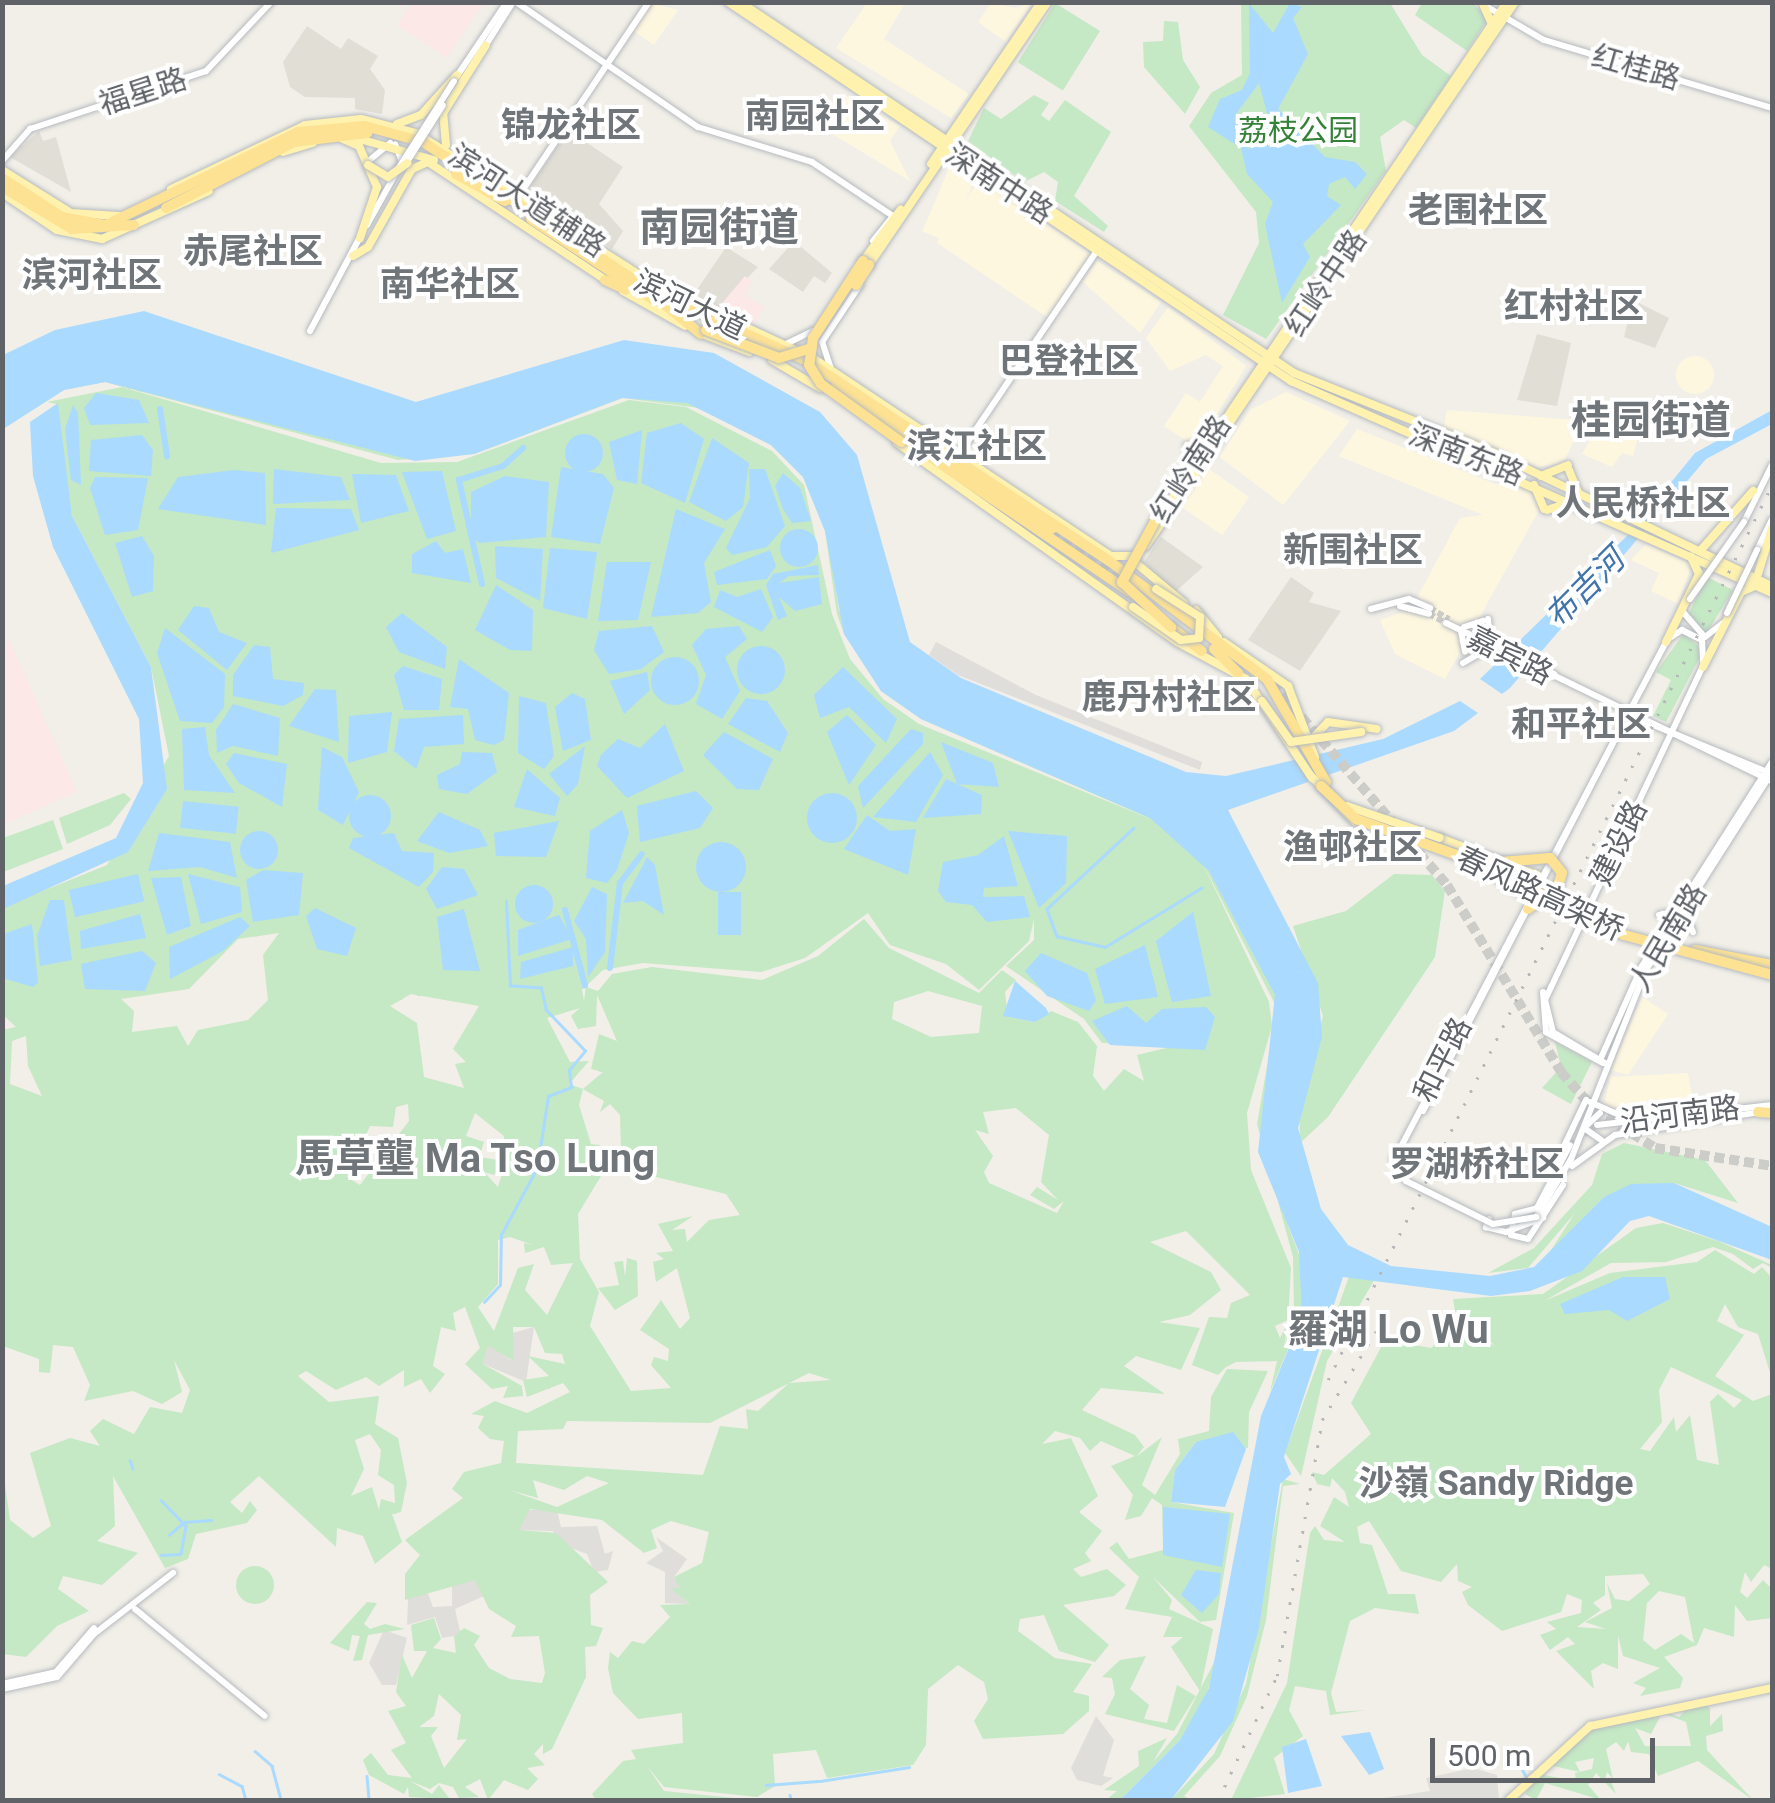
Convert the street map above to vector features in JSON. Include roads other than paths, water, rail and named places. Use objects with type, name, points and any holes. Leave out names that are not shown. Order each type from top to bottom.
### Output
[{"type":"highway","points":[[328,126],[370,121]]},
{"type":"highway","name":"滨河大道","points":[[7,176],[43,205],[90,226],[122,222],[291,139],[328,126],[413,138],[511,197],[663,302],[854,395],[963,458],[1259,672],[1305,749]]},
{"type":"highway","name":"滨河大道","points":[[2,190],[72,229],[114,232],[291,139],[347,133],[402,140],[511,197]]},
{"type":"highway","points":[[258,142],[336,139]]},
{"type":"highway","points":[[462,158],[511,197]]},
{"type":"highway","points":[[224,183],[246,165]]},
{"type":"highway","points":[[456,174],[511,197]]},
{"type":"highway","points":[[28,204],[43,222]]},
{"type":"highway","points":[[663,302],[704,332],[797,357],[866,263]]},
{"type":"highway","points":[[866,263],[813,338],[810,365],[821,384],[951,477]]},
{"type":"highway","points":[[604,280],[663,302],[712,312]]},
{"type":"highway","name":"滨河大道","points":[[854,395],[951,477],[1210,646],[1268,689],[1305,749]]},
{"type":"highway","points":[[854,395],[997,491]]},
{"type":"highway","points":[[854,395],[1052,530]]},
{"type":"highway","points":[[963,458],[984,470]]},
{"type":"highway","points":[[1020,494],[1034,508]]},
{"type":"highway","points":[[1160,512],[1122,582],[1175,630],[1210,646],[1242,676]]},
{"type":"highway","points":[[1305,749],[1316,762],[1319,782]]},
{"type":"highway","points":[[1305,749],[1319,782]]},
{"type":"highway","name":"春风路高架桥","points":[[1319,782],[1346,806],[1667,948]]},
{"type":"highway","name":"春风路高架桥","points":[[1319,782],[1356,819],[1465,857],[1667,948],[1772,973]]},
{"type":"highway","points":[[1487,866],[1550,858],[1562,873],[1557,888],[1527,894]]},
{"type":"highway","points":[[1758,1112],[1772,1110]]},
{"type":"main road","name":"福星路","points":[[2,161],[30,129],[206,71],[271,2]]},
{"type":"main road","points":[[511,197],[649,2]]},
{"type":"main road","name":"深南中路","points":[[728,2],[924,129]]},
{"type":"main road","name":"深南中路","points":[[740,2],[1098,250],[1246,344]]},
{"type":"main road","points":[[866,263],[1044,2]]},
{"type":"main road","name":"红岭中路","points":[[1290,330],[1490,26],[1515,2]]},
{"type":"main road","points":[[1484,3],[1490,26]]},
{"type":"main road","name":"红桂路","points":[[1484,3],[1505,11],[1560,46],[1772,105]]},
{"type":"main road","points":[[514,6],[698,127],[805,159],[896,221]]},
{"type":"main road","points":[[462,158],[440,136],[443,113],[514,6]]},
{"type":"main road","points":[[495,32],[514,6]]},
{"type":"main road","points":[[336,139],[381,172],[397,170],[456,80],[514,6]]},
{"type":"main road","name":"红岭中路","points":[[1137,564],[1202,456],[1252,388],[1505,11]]},
{"type":"main road","points":[[386,124],[414,120],[486,45]]},
{"type":"main road","points":[[368,161],[392,143],[401,167],[310,331],[456,80]]},
{"type":"main road","points":[[434,102],[425,122],[443,113]]},
{"type":"main road","name":"滨河大道辅路","points":[[7,176],[66,211],[103,218],[258,142],[304,125],[370,121],[386,124],[462,158]]},
{"type":"main road","points":[[934,164],[924,129],[962,126]]},
{"type":"main road","points":[[934,164],[968,160],[962,126]]},
{"type":"main road","name":"滨河大道辅路","points":[[2,190],[43,222],[74,236],[116,237],[224,183],[336,139],[392,143],[456,174],[478,193]]},
{"type":"main road","name":"深南中路","points":[[968,160],[1269,360]]},
{"type":"main road","points":[[368,161],[384,177],[406,163]]},
{"type":"main road","points":[[360,238],[374,202],[368,161]]},
{"type":"main road","points":[[353,256],[409,167],[437,163]]},
{"type":"main road","name":"滨河大道辅路","points":[[437,163],[604,280],[704,332],[802,376],[1120,600]]},
{"type":"main road","name":"滨河大道辅路","points":[[511,197],[712,312],[786,344],[836,372],[963,458]]},
{"type":"main road","points":[[786,344],[812,332],[896,221]]},
{"type":"main road","points":[[836,372],[822,355],[824,338],[896,221]]},
{"type":"main road","points":[[963,458],[1098,250]]},
{"type":"main road","points":[[1254,376],[1246,344],[1269,344],[1290,330]]},
{"type":"main road","points":[[1290,330],[1284,355],[1301,377]]},
{"type":"main road","points":[[812,332],[824,338]]},
{"type":"main road","name":"红岭南路","points":[[1112,556],[1132,559],[1202,456],[1206,444],[1269,360]]},
{"type":"main road","name":"深南东路","points":[[1269,360],[1634,524],[1674,546],[1700,554],[1771,590]]},
{"type":"main road","name":"深南东路","points":[[1269,360],[1291,381],[1530,477]]},
{"type":"main road","points":[[1252,388],[1272,375],[1291,381]]},
{"type":"main road","points":[[1188,446],[1206,444]]},
{"type":"main road","points":[[1188,446],[1202,456]]},
{"type":"main road","points":[[1188,446],[1192,466]]},
{"type":"main road","points":[[1569,468],[1579,499],[1546,509],[1530,477],[1569,468]]},
{"type":"main road","name":"和平路","points":[[1584,1114],[1550,1205],[1536,1217],[1497,1225],[1406,1181],[1394,1160],[1527,894],[1690,600],[1744,522],[1752,491],[1769,469]]},
{"type":"main road","points":[[984,470],[1112,556],[1210,646]]},
{"type":"main road","points":[[1700,554],[1752,491]]},
{"type":"main road","points":[[1160,512],[1174,492]]},
{"type":"main road","name":"建设路","points":[[1602,1060],[1549,1034],[1538,1006],[1772,519]]},
{"type":"main road","points":[[1758,574],[1772,528]]},
{"type":"main road","name":"深南东路","points":[[1649,532],[1771,590]]},
{"type":"main road","points":[[1666,642],[1700,571],[1674,546]]},
{"type":"main road","points":[[1685,546],[1753,587],[1771,590]]},
{"type":"main road","points":[[1700,554],[1758,574],[1771,590]]},
{"type":"main road","points":[[1137,564],[1144,582]]},
{"type":"main road","points":[[1137,564],[1210,646]]},
{"type":"main road","points":[[1120,600],[1181,640],[1199,638],[1200,617],[1123,567]]},
{"type":"main road","points":[[1702,667],[1741,592],[1753,587]]},
{"type":"main road","points":[[1370,611],[1409,604],[1428,609],[1418,591]]},
{"type":"main road","points":[[1120,600],[1288,686],[1305,749]]},
{"type":"main road","points":[[1684,611],[1686,626],[1704,637],[1723,623]]},
{"type":"main road","points":[[1463,663],[1496,647],[1486,620],[1462,629],[1464,652]]},
{"type":"main road","name":"嘉宾路","points":[[1448,621],[1667,736],[1769,776]]},
{"type":"main road","points":[[1666,642],[1682,630],[1704,642],[1698,677]]},
{"type":"main road","points":[[1242,676],[1305,749]]},
{"type":"main road","points":[[1242,676],[1291,742],[1360,732],[1377,728],[1326,722],[1305,749]]},
{"type":"main road","name":"和平路","points":[[1423,1111],[1527,894],[1626,713]]},
{"type":"main road","name":"建设路","points":[[1602,1060],[1549,1028],[1545,1000],[1667,736]]},
{"type":"main road","name":"人民南路","points":[[1584,1114],[1611,1031],[1680,910],[1769,776],[1772,762]]},
{"type":"main road","points":[[1319,782],[1327,800],[1355,822],[1487,866],[1540,872]]},
{"type":"main road","points":[[1346,806],[1458,844],[1527,894]]},
{"type":"main road","points":[[1487,866],[1500,864],[1522,874],[1540,872]]},
{"type":"main road","points":[[1487,866],[1500,864]]},
{"type":"main road","points":[[1487,866],[1527,894]]},
{"type":"main road","points":[[1522,874],[1527,894]]},
{"type":"main road","points":[[1659,915],[1680,910],[1693,932]]},
{"type":"main road","name":"人民南路","points":[[1602,1060],[1680,910]]},
{"type":"main road","points":[[1581,1047],[1596,1048],[1611,1031]]},
{"type":"main road","points":[[1510,1232],[1515,1214],[1536,1208],[1569,1147],[1602,1060]]},
{"type":"main road","points":[[1590,1102],[1601,1113],[1648,1123]]},
{"type":"main road","name":"沿河南路","points":[[1666,1127],[1597,1124],[1648,1123],[1772,1110]]},
{"type":"main road","name":"沿河南路","points":[[1564,1181],[1601,1140],[1758,1112]]},
{"type":"main road","points":[[1601,1113],[1584,1128],[1601,1140]]},
{"type":"main road","points":[[1510,1222],[1484,1223],[1510,1232],[1523,1244],[1564,1181],[1569,1147]]},
{"type":"main road","points":[[1510,1232],[1550,1205]]},
{"type":"main road","points":[[2,1686],[57,1677],[94,1634],[135,1607],[173,1573]]},
{"type":"main road","points":[[135,1607],[265,1716]]},
{"type":"main road","points":[[1512,1800],[1530,1778],[1590,1726],[1772,1688]]},
{"type":"water","points":[[1249,3],[1273,33],[1290,3],[1302,7],[1293,18],[1308,54],[1278,109],[1325,157],[1355,162],[1367,174],[1355,189],[1345,177],[1329,184],[1327,196],[1341,205],[1303,244],[1310,257],[1282,303],[1265,224],[1273,202],[1247,174],[1241,148],[1208,127],[1220,99],[1242,90],[1250,73]],"holes":[[[1259,83],[1271,128],[1248,149],[1236,114]]]},
{"type":"water","points":[[144,311],[416,402],[624,340],[714,353],[820,412],[857,455],[910,642],[961,678],[1186,772],[1226,776],[1383,739],[1460,701],[1478,713],[1454,731],[1228,810],[1318,983],[1322,1037],[1298,1128],[1321,1209],[1348,1245],[1391,1266],[1490,1276],[1534,1267],[1604,1197],[1631,1184],[1674,1183],[1772,1227],[1772,1260],[1649,1216],[1630,1221],[1582,1271],[1530,1291],[1491,1296],[1343,1277],[1284,1457],[1291,1474],[1280,1484],[1259,1628],[1233,1721],[1171,1800],[1120,1800],[1180,1740],[1209,1688],[1261,1416],[1302,1316],[1299,1252],[1258,1152],[1275,995],[1209,871],[1150,818],[921,719],[881,691],[844,634],[825,531],[803,477],[771,445],[687,403],[622,398],[474,454],[415,461],[105,382],[64,390],[3,429],[3,355],[55,330]]},
{"type":"water","points":[[96,393],[139,400],[149,423],[90,425],[84,408]]},
{"type":"water","points":[[58,403],[72,516],[151,667],[167,789],[128,852],[3,909],[3,886],[116,838],[143,783],[139,719],[53,547],[33,476],[30,422]]},
{"type":"water","points":[[73,405],[78,413],[81,485],[71,480],[65,429]]},
{"type":"water","name":"布吉河","points":[[1772,410],[1772,424],[1706,459],[1510,688],[1502,694],[1480,679],[1628,535],[1695,453]]},
{"type":"water","points":[[681,423],[704,439],[685,503],[641,483],[647,433]]},
{"type":"water","points":[[642,430],[637,484],[617,480],[609,442]]},
{"type":"water","points":[[584,434],[597,440],[603,453],[597,466],[584,472],[571,466],[565,453],[571,440]]},
{"type":"water","points":[[142,435],[153,450],[151,476],[89,471],[91,440]]},
{"type":"water","points":[[712,438],[749,463],[743,507],[726,521],[689,502]]},
{"type":"water","points":[[561,467],[603,474],[614,488],[600,544],[551,537]]},
{"type":"water","points":[[274,469],[341,477],[350,500],[273,504]]},
{"type":"water","points":[[749,469],[765,469],[785,526],[767,547],[732,555],[726,548],[750,498]]},
{"type":"water","points":[[234,470],[265,473],[266,525],[158,509],[178,477]]},
{"type":"water","points":[[442,471],[456,531],[427,539],[402,472]]},
{"type":"water","points":[[783,473],[800,488],[811,521],[792,523],[783,509],[775,486]]},
{"type":"water","points":[[352,474],[396,475],[409,511],[361,523]]},
{"type":"water","points":[[505,476],[549,482],[546,537],[479,543],[471,536],[471,492]]},
{"type":"water","points":[[95,477],[148,478],[138,530],[105,535],[90,488]]},
{"type":"water","points":[[276,508],[351,509],[359,530],[271,553]]},
{"type":"water","points":[[676,509],[725,529],[704,563],[711,602],[698,613],[651,617]]},
{"type":"water","points":[[799,529],[812,535],[818,548],[812,561],[799,567],[786,561],[780,548],[786,535]]},
{"type":"water","points":[[142,536],[154,556],[153,591],[132,597],[115,543]]},
{"type":"water","points":[[436,541],[445,553],[463,549],[471,583],[412,573],[412,554]]},
{"type":"water","points":[[495,546],[543,549],[540,601],[496,578]]},
{"type":"water","points":[[550,548],[597,552],[587,619],[543,608]]},
{"type":"water","points":[[770,550],[776,566],[767,579],[717,585],[714,572]]},
{"type":"water","points":[[607,562],[651,562],[638,620],[598,621]]},
{"type":"water","points":[[818,565],[819,575],[789,576],[779,583],[819,577],[822,604],[795,611],[779,597],[787,616],[778,620],[766,585],[773,574]]},
{"type":"water","points":[[496,585],[533,610],[532,651],[510,650],[475,630]]},
{"type":"water","points":[[761,589],[773,617],[762,632],[714,607],[720,590],[737,597]]},
{"type":"water","points":[[194,606],[209,608],[219,632],[247,643],[227,670],[178,630]]},
{"type":"water","points":[[402,613],[447,647],[445,669],[399,652],[386,627]]},
{"type":"water","points":[[652,626],[664,652],[641,669],[609,674],[594,650],[599,631]]},
{"type":"water","points":[[739,626],[747,639],[725,657],[740,691],[722,719],[696,704],[706,675],[692,645],[706,629]]},
{"type":"water","points":[[165,628],[225,674],[224,707],[212,723],[180,721],[157,653]]},
{"type":"water","points":[[254,645],[270,647],[273,679],[304,683],[303,695],[283,706],[233,696],[233,675]]},
{"type":"water","points":[[761,646],[778,653],[785,670],[778,687],[761,694],[744,687],[737,670],[744,653]]},
{"type":"water","points":[[675,657],[692,664],[699,681],[692,698],[675,705],[658,698],[651,681],[658,664]]},
{"type":"water","points":[[459,659],[509,693],[504,740],[494,745],[475,740],[468,709],[450,707]]},
{"type":"water","points":[[403,666],[442,679],[439,710],[404,710],[394,675]]},
{"type":"water","points":[[843,667],[897,719],[886,743],[849,707],[820,718],[814,695]]},
{"type":"water","points":[[647,672],[650,690],[624,714],[610,681]]},
{"type":"water","points":[[315,689],[336,690],[339,742],[289,726]]},
{"type":"water","points":[[572,693],[585,699],[591,740],[563,751],[555,707]]},
{"type":"water","points":[[519,696],[546,703],[554,756],[544,769],[518,753]]},
{"type":"water","points":[[746,698],[767,701],[788,733],[780,752],[728,724]]},
{"type":"water","points":[[233,704],[280,718],[278,756],[233,746],[217,753],[216,730]]},
{"type":"water","points":[[392,712],[387,752],[348,763],[349,716]]},
{"type":"water","points":[[463,715],[464,744],[424,747],[416,769],[394,751],[399,719]]},
{"type":"water","points":[[847,715],[876,745],[849,785],[827,732]]},
{"type":"water","points":[[665,724],[684,771],[627,798],[597,766],[601,755],[618,739],[640,748]]},
{"type":"water","points":[[205,727],[209,755],[235,793],[184,790],[182,729]]},
{"type":"water","points":[[911,729],[923,733],[923,744],[863,808],[858,786]]},
{"type":"water","points":[[724,732],[773,759],[759,790],[737,789],[703,755]]},
{"type":"water","points":[[941,742],[993,763],[999,787],[957,784]]},
{"type":"water","points":[[585,746],[578,784],[567,796],[549,774]]},
{"type":"water","points":[[322,747],[342,757],[359,792],[343,825],[318,810]]},
{"type":"water","points":[[462,752],[492,753],[497,772],[467,794],[439,789],[437,775],[460,764]]},
{"type":"water","points":[[930,752],[943,775],[916,822],[873,817]]},
{"type":"water","points":[[234,753],[287,764],[282,807],[239,783],[226,764]]},
{"type":"water","points":[[527,769],[560,798],[555,816],[514,807]]},
{"type":"water","points":[[946,779],[982,795],[981,814],[923,818]]},
{"type":"water","points":[[696,791],[713,808],[700,828],[640,842],[637,806]]},
{"type":"water","points":[[832,793],[849,801],[857,818],[849,835],[832,843],[815,835],[807,818],[815,801]]},
{"type":"water","points":[[370,795],[385,801],[391,816],[385,831],[370,837],[355,831],[349,816],[355,801]]},
{"type":"water","points":[[183,801],[239,807],[236,834],[180,828]]},
{"type":"water","points":[[622,810],[629,833],[617,870],[607,883],[586,878],[590,831]]},
{"type":"water","points":[[439,812],[480,830],[488,846],[449,853],[417,841]]},
{"type":"water","points":[[867,815],[890,831],[916,829],[908,875],[844,849]]},
{"type":"water","points":[[559,821],[546,857],[496,856],[494,833]]},
{"type":"water","points":[[259,831],[272,837],[278,850],[272,863],[259,869],[246,863],[240,850],[246,837]]},
{"type":"water","points":[[1008,831],[1067,836],[1066,883],[1039,908]]},
{"type":"water","points":[[159,833],[230,842],[237,878],[200,867],[148,871]]},
{"type":"water","points":[[394,833],[402,851],[434,853],[433,872],[419,887],[349,848],[353,838]]},
{"type":"water","points":[[1004,836],[1018,886],[984,888],[983,897],[1024,896],[1030,917],[987,922],[972,905],[946,902],[938,891],[943,862],[978,855]]},
{"type":"water","points":[[721,842],[739,849],[746,867],[739,885],[721,892],[703,885],[696,867],[703,849]]},
{"type":"water","points":[[647,857],[655,865],[664,915],[643,901],[623,903]]},
{"type":"water","points":[[442,867],[464,869],[478,895],[437,909],[426,889]]},
{"type":"water","points":[[263,870],[303,873],[299,915],[253,922],[246,880]]},
{"type":"water","points":[[138,874],[144,901],[75,917],[69,890]]},
{"type":"water","points":[[188,874],[240,887],[242,912],[201,924]]},
{"type":"water","points":[[181,877],[191,926],[167,935],[151,878]]},
{"type":"water","points":[[534,885],[548,890],[553,904],[548,918],[534,923],[520,918],[515,904],[520,890]]},
{"type":"water","points":[[592,887],[607,894],[605,952],[588,977],[586,939],[574,921]]},
{"type":"water","points":[[718,892],[741,892],[741,935],[718,935]]},
{"type":"water","points":[[50,900],[64,900],[72,960],[40,966],[37,936]]},
{"type":"water","points":[[315,908],[356,928],[347,956],[317,949],[306,916]]},
{"type":"water","points":[[464,909],[480,971],[443,970],[437,917]]},
{"type":"water","points":[[1193,912],[1211,996],[1172,1002],[1156,941]]},
{"type":"water","points":[[140,914],[146,938],[81,949],[80,931]]},
{"type":"water","points":[[559,915],[572,939],[518,956],[518,930]]},
{"type":"water","points":[[240,917],[250,926],[223,951],[170,979],[169,947]]},
{"type":"water","points":[[32,924],[38,983],[33,987],[2,978],[3,934]]},
{"type":"water","points":[[1145,945],[1158,997],[1105,1004],[1095,969]]},
{"type":"water","points":[[573,947],[573,966],[520,979],[521,962]]},
{"type":"water","points":[[142,951],[156,963],[145,991],[85,989],[81,964]]},
{"type":"water","points":[[1041,953],[1087,973],[1096,1000],[1089,1011],[1047,996],[1025,971]]},
{"type":"water","points":[[1015,981],[1049,1014],[1035,1022],[1003,1016]]},
{"type":"water","points":[[1127,1006],[1146,1023],[1162,1009],[1206,1007],[1215,1017],[1205,1050],[1110,1045],[1092,1021]]},
{"type":"water","points":[[1623,1277],[1665,1277],[1670,1299],[1627,1321],[1609,1310],[1565,1314],[1560,1304]]},
{"type":"water","points":[[1233,1432],[1246,1449],[1225,1507],[1171,1502],[1175,1470],[1196,1442]]},
{"type":"water","points":[[1163,1507],[1230,1514],[1222,1567],[1163,1555]]},
{"type":"water","points":[[1196,1570],[1221,1573],[1219,1594],[1202,1613],[1181,1595]]},
{"type":"water","points":[[1370,1732],[1384,1769],[1369,1775],[1341,1736]]},
{"type":"water","points":[[1306,1739],[1322,1786],[1288,1793],[1282,1747]]},
{"type":"waterway","points":[[160,409],[167,456]]},
{"type":"waterway","points":[[482,584],[459,480],[503,466],[523,448]]},
{"type":"waterway","points":[[1134,828],[1047,909],[1057,936],[1105,947],[1201,888]]},
{"type":"waterway","points":[[610,968],[620,883],[642,854]]},
{"type":"waterway","points":[[484,1302],[500,1285],[501,1235],[537,1168],[548,1096],[571,1087],[569,1070],[585,1051],[546,1010],[541,988],[510,986],[506,901]]},
{"type":"waterway","points":[[565,910],[585,985]]},
{"type":"waterway","points":[[130,1460],[133,1469]]},
{"type":"waterway","points":[[161,1500],[186,1526],[181,1553]]},
{"type":"waterway","points":[[169,1535],[184,1522],[211,1520]]},
{"type":"waterway","points":[[161,1555],[180,1554]]},
{"type":"waterway","points":[[1512,1750],[1526,1776]]},
{"type":"waterway","points":[[255,1751],[272,1766],[281,1800]]},
{"type":"waterway","points":[[820,1781],[909,1767]]},
{"type":"waterway","points":[[219,1774],[242,1786],[246,1800]]},
{"type":"waterway","points":[[367,1776],[369,1800]]},
{"type":"waterway","points":[[766,1785],[818,1781]]},
{"type":"waterway","points":[[790,1795],[791,1800]]},
{"type":"tunnel","points":[[1052,529],[1130,582]]},
{"type":"tunnel","points":[[1430,608],[1449,619]]},
{"type":"tunnel","points":[[1429,614],[1446,623]]},
{"type":"tunnel","points":[[1272,683],[1447,885],[1561,1072],[1594,1109],[1655,1148],[1772,1166]]},
{"type":"tunnel","points":[[1570,1145],[1597,1125]]},
{"type":"railway","points":[[1367,1300],[1772,485]]},
{"type":"railway","points":[[1328,1380],[1360,1315]]},
{"type":"railway","points":[[1218,1800],[1277,1676],[1322,1420],[1381,1323]]},
{"type":"district","name":"南园社区","points":[[815,117]]},
{"type":"district","name":"锦龙社区","points":[[571,126]]},
{"type":"district","name":"老围社区","points":[[1478,211]]},
{"type":"district","name":"南园街道","points":[[719,228]]},
{"type":"district","name":"赤尾社区","points":[[253,252]]},
{"type":"district","name":"滨河社区","points":[[92,276]]},
{"type":"district","name":"南华社区","points":[[450,285]]},
{"type":"district","name":"红村社区","points":[[1574,307]]},
{"type":"district","name":"巴登社区","points":[[1069,362]]},
{"type":"district","name":"桂园街道","points":[[1651,421]]},
{"type":"district","name":"滨江社区","points":[[977,447]]},
{"type":"district","name":"人民桥社区","points":[[1643,504]]},
{"type":"district","name":"新围社区","points":[[1353,551]]},
{"type":"district","name":"鹿丹村社区","points":[[1169,698]]},
{"type":"district","name":"和平社区","points":[[1581,725]]},
{"type":"district","name":"渔邨社区","points":[[1353,848]]},
{"type":"district","name":"馬草壟 Ma Tso Lung","points":[[475,1159]]},
{"type":"district","name":"罗湖桥社区","points":[[1477,1165]]},
{"type":"district","name":"羅湖 Lo Wu","points":[[1388,1330]]},
{"type":"district","name":"沙嶺 Sandy Ridge","points":[[1496,1484]]},
{"type":"park label","name":"荔枝公园","points":[[1298,131]]}]
